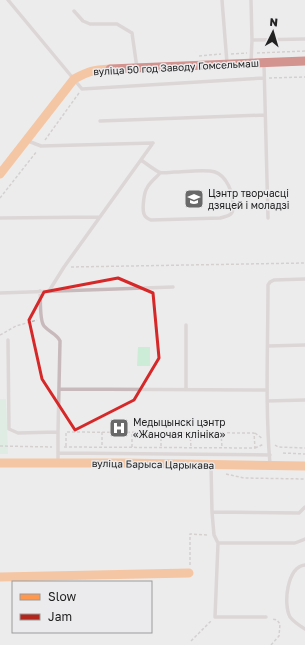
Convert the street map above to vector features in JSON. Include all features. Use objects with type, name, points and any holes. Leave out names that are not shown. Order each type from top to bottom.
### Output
[{"type":"street","name":"вуліца 50 год Заводу Гомсельмаш","points":[[0,174],[38,122],[74,79],[85,73],[94,70],[305,61]]},
{"type":"street","name":"вуліца Барыса Царыкава","points":[[0,463],[305,466]]},
{"type":"street","points":[[0,577],[190,573]]},
{"type":"lane","points":[[8,0],[82,89],[264,78]]},
{"type":"lane","points":[[222,0],[227,64]]},
{"type":"lane","points":[[251,0],[251,63]]},
{"type":"lane","points":[[74,10],[83,21],[90,24],[117,24],[132,33],[138,69]]},
{"type":"lane","points":[[252,40],[305,39]]},
{"type":"lane","points":[[264,62],[268,218]]},
{"type":"lane","points":[[100,121],[265,115]]},
{"type":"lane","points":[[26,140],[41,146],[153,143],[49,291]]},
{"type":"lane","points":[[141,160],[160,173],[198,171],[215,172],[230,186],[234,207],[232,213],[229,216],[220,218],[151,220],[147,218],[143,209],[145,192],[160,173]]},
{"type":"lane","points":[[0,218],[100,217]]},
{"type":"lane","points":[[270,465],[267,401],[268,286],[270,282],[274,280],[305,279]]},
{"type":"lane","points":[[0,293],[174,287]]},
{"type":"lane","points":[[40,291],[41,319],[43,325],[58,337],[60,341],[58,463]]},
{"type":"lane","points":[[186,325],[186,390]]},
{"type":"lane","points":[[8,340],[8,429],[18,433],[58,432]]},
{"type":"lane","points":[[268,346],[305,345]]},
{"type":"lane","points":[[59,389],[267,390]]},
{"type":"lane","points":[[267,401],[305,400]]},
{"type":"lane","points":[[58,453],[270,455]]},
{"type":"lane","points":[[211,464],[214,535],[218,543],[215,617],[266,617]]},
{"type":"lane","points":[[212,512],[299,513],[305,507]]},
{"type":"lane","points":[[218,543],[295,543],[305,539]]},
{"type":"lane","points":[[305,565],[298,568],[291,577],[288,584],[287,600],[290,616],[305,629]]},
{"type":"path","points":[[264,78],[305,77]]},
{"type":"path","points":[[64,268],[305,263]]},
{"type":"path","points":[[0,335],[16,326],[41,319]]},
{"type":"path","points":[[66,446],[66,432],[254,433],[278,447],[305,448]]},
{"type":"path","points":[[102,432],[102,447]]},
{"type":"path","points":[[132,432],[132,447]]},
{"type":"path","points":[[161,433],[162,447]]},
{"type":"path","points":[[190,433],[191,447]]},
{"type":"path","points":[[221,433],[222,448]]},
{"type":"path","points":[[254,433],[255,448]]},
{"type":"path","points":[[0,446],[255,448],[268,442]]},
{"type":"path","points":[[283,453],[305,454]]},
{"type":"path","points":[[190,573],[190,534],[214,535]]},
{"type":"path","points":[[192,641],[215,617]]},
{"type":"path","points":[[266,617],[276,620],[280,624],[280,636],[271,645]]},
{"type":"highlighted area","points":[[118,278],[153,293],[159,358],[134,400],[75,430],[42,379],[29,320],[44,292]]},
{"type":"green space","points":[[138,347],[150,347],[150,366],[137,366]]},
{"type":"green space","points":[[0,399],[6,399],[8,454],[0,454]]},
{"type":"traffic: slow","points":[[0,174],[74,79],[91,71],[110,69]]},
{"type":"traffic: slow","points":[[0,463],[124,463],[305,466]]},
{"type":"traffic: slow","points":[[0,577],[189,573]]},
{"type":"traffic: jam","points":[[110,69],[305,61]]},
{"type":"place","name":"Цэнтр творчасці дзяцей і моладзі","points":[[194,199]]},
{"type":"place","name":"Медыцынскі цэнтр «Жаночая клініка»","points":[[119,428]]}]
